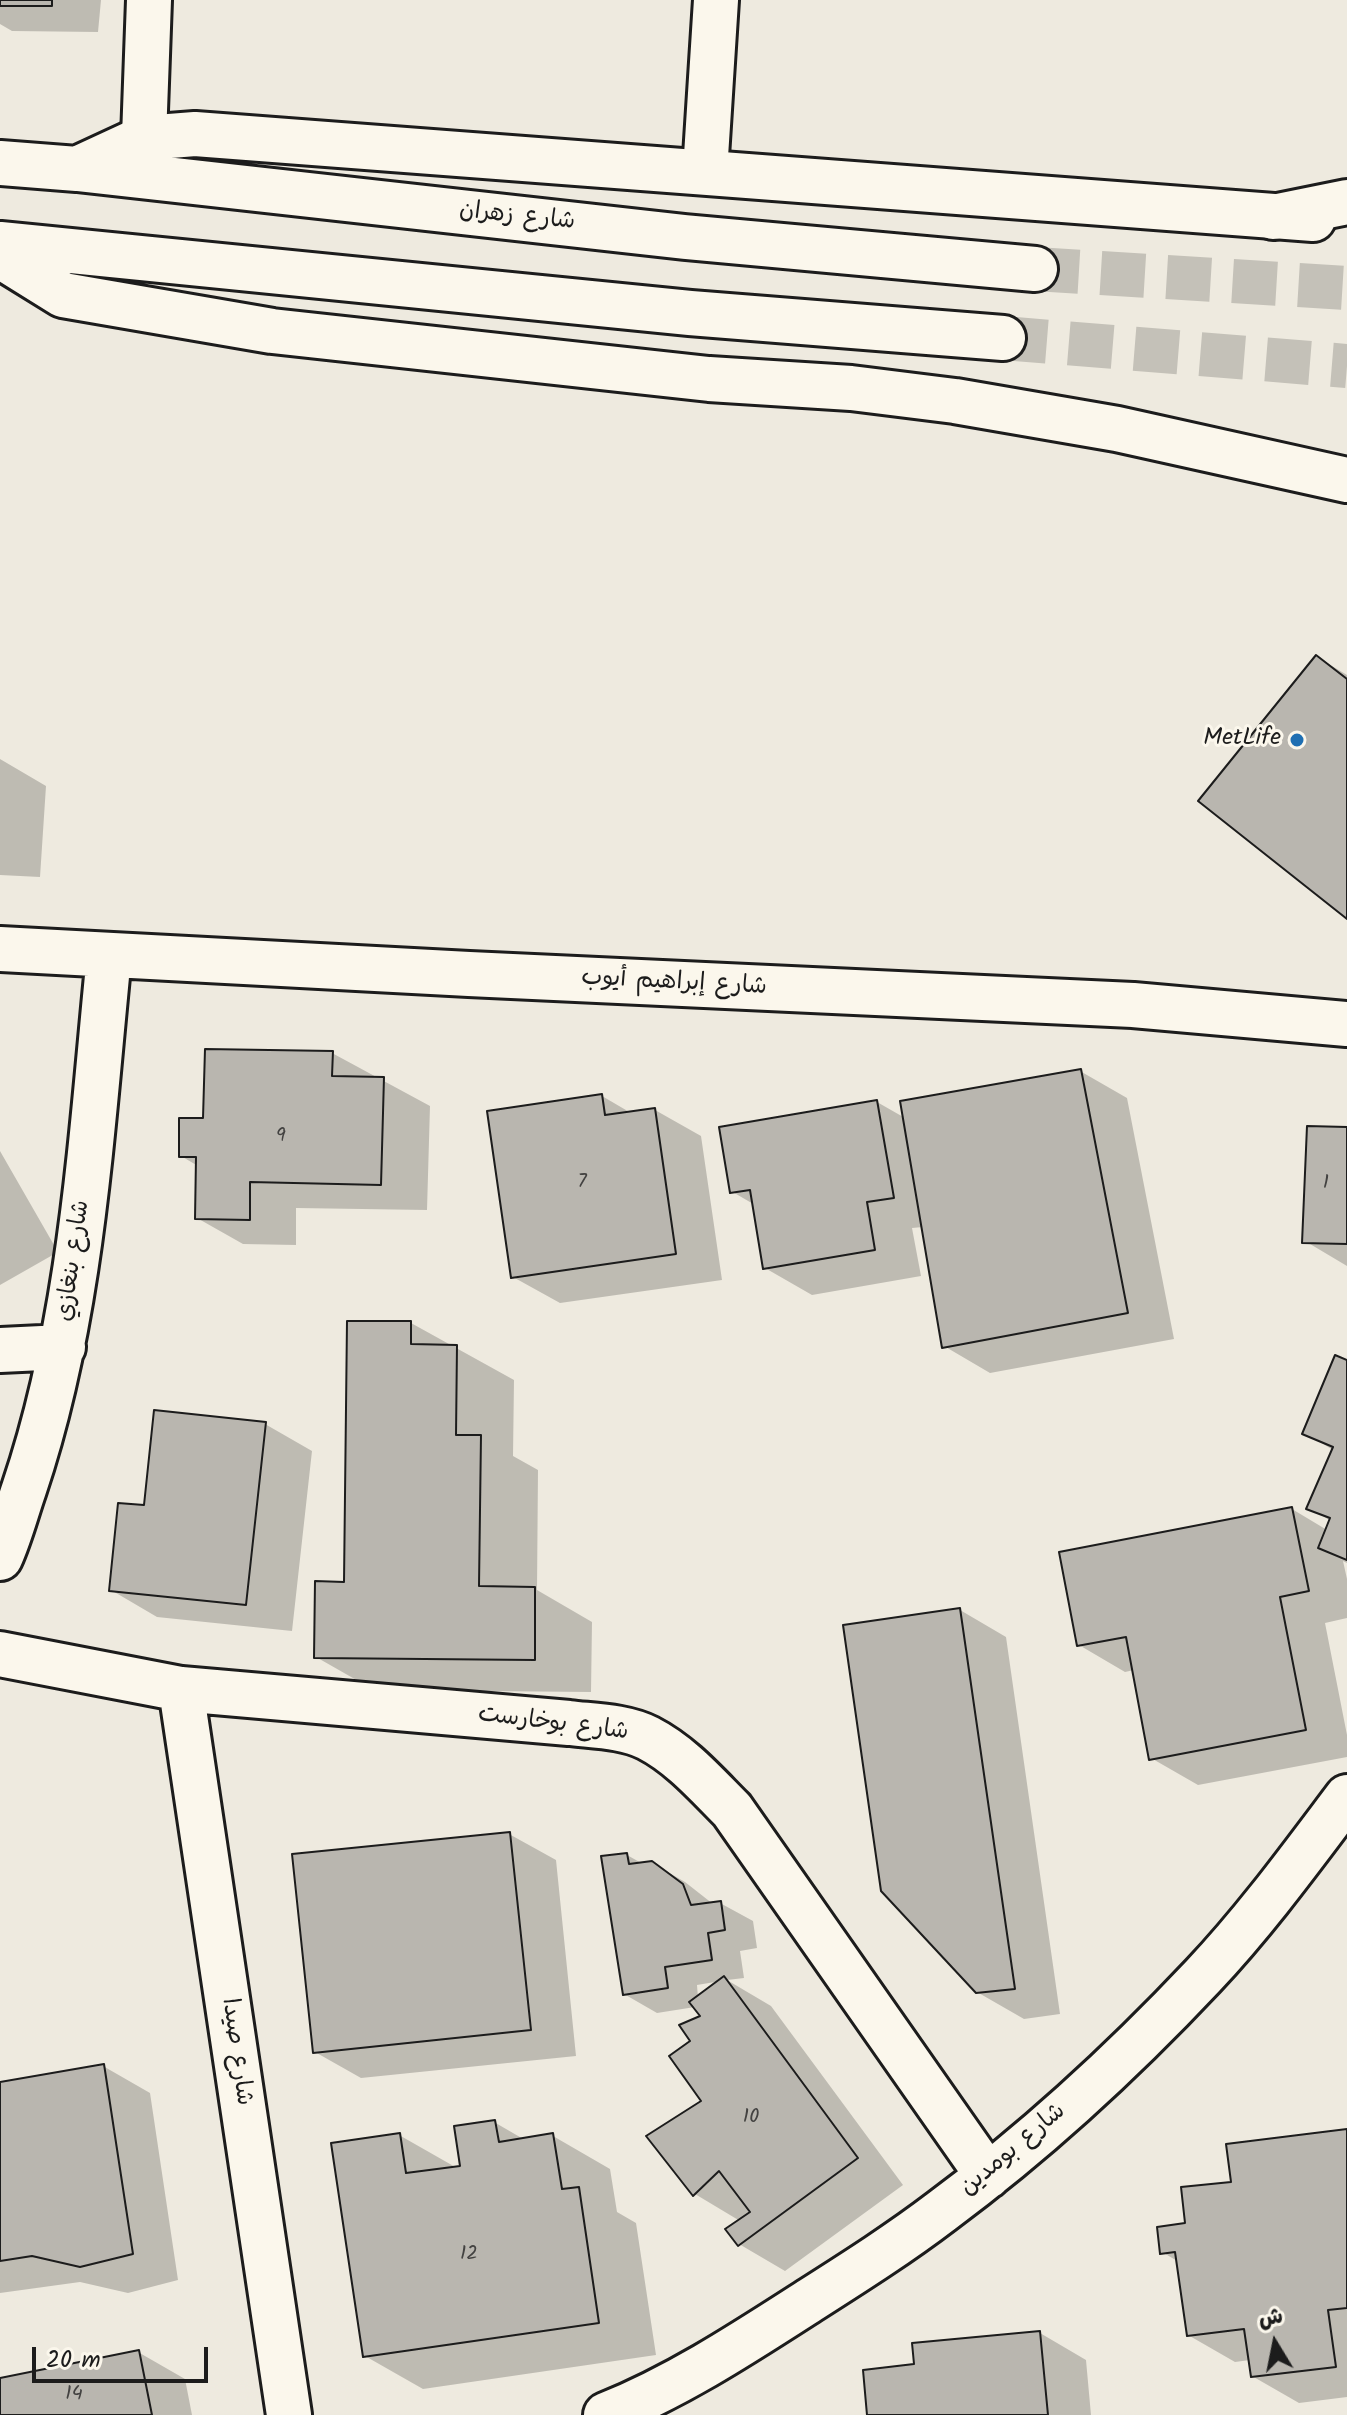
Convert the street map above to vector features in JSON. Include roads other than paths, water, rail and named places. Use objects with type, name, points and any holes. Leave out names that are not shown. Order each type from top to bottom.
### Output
[{"type":"main road","points":[[144,138],[149,0]]},
{"type":"main road","points":[[705,172],[716,0]]},
{"type":"main road","points":[[77,169],[144,138],[195,134],[1136,204],[1273,217],[1346,216]]},
{"type":"main road","name":"شارع زهران","points":[[0,163],[685,237],[1035,269]]},
{"type":"main road","points":[[0,244],[690,313],[1003,338]]},
{"type":"main road","points":[[0,256],[63,295],[272,331],[709,379],[851,388],[955,401],[1117,429],[1343,476]]},
{"type":"main road","name":"شارع إبراهيم أيوب","points":[[0,949],[1133,1005],[1347,1024]]},
{"type":"main road","name":"شارع بنغازي","points":[[0,1558],[38,1450],[63,1347],[85,1193],[109,956]]},
{"type":"main road","points":[[0,1350],[63,1347]]},
{"type":"main road","name":"شارع بوخارست","points":[[0,1654],[181,1689],[569,1723],[613,1728],[646,1737],[688,1765],[732,1810],[988,2176]]},
{"type":"main road","name":"شارع صيدا","points":[[181,1689],[289,2415]]},
{"type":"main road","name":"شارع بومدين","points":[[606,2415],[638,2402],[720,2358],[881,2254],[988,2176],[1113,2067],[1204,1975],[1285,1880],[1347,1797]]},
{"type":"tunnel","points":[[1035,269],[1347,288]]},
{"type":"tunnel","points":[[1003,338],[1347,366]]},
{"type":"place","name":"MetLife","points":[[1297,740]]}]
